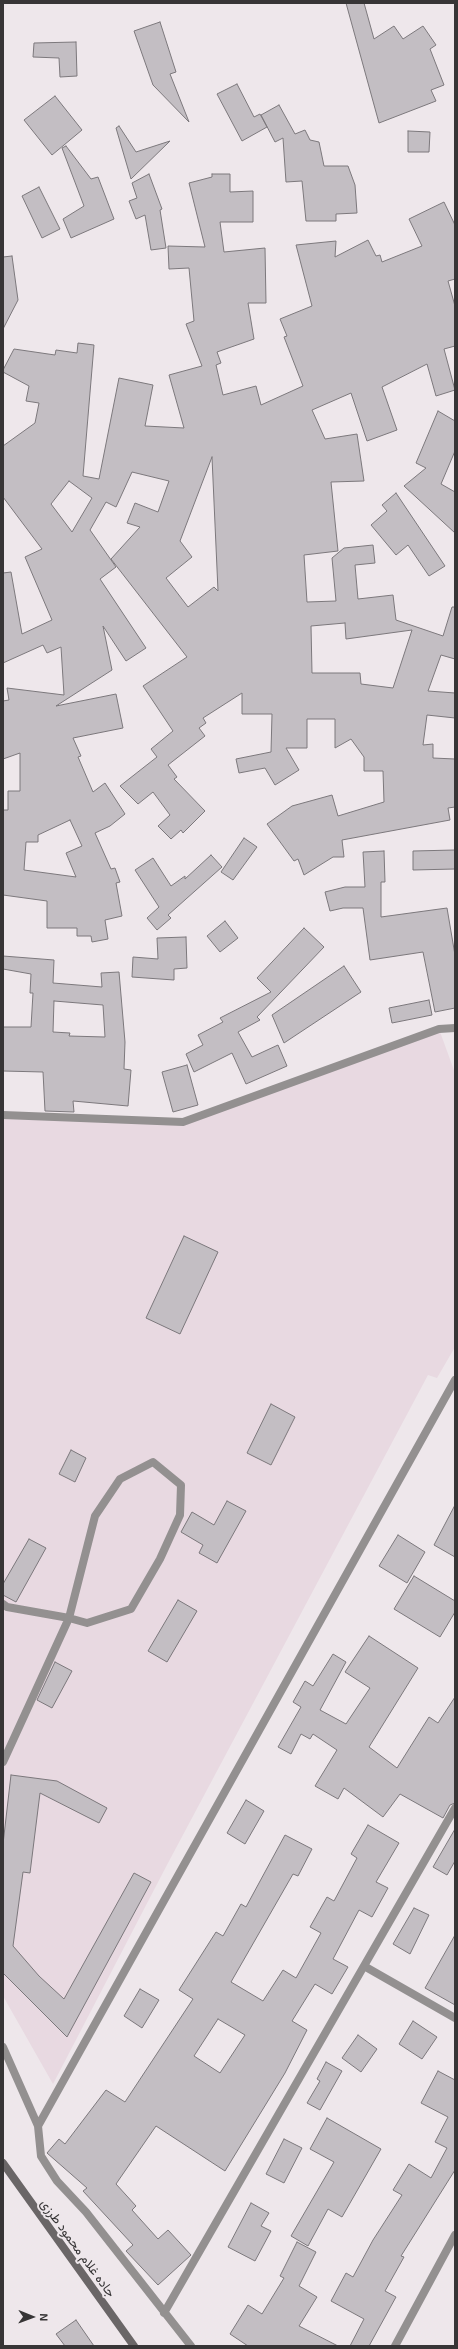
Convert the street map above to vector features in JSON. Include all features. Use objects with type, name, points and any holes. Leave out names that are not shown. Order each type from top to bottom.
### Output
[{"type":"street","points":[[3,1115],[183,1122],[439,1029],[455,1028]]},
{"type":"street","points":[[38,2126],[455,1380]]},
{"type":"street","points":[[3,1604],[69,1618],[87,1623],[131,1609],[160,1559],[180,1515],[181,1485],[153,1462],[120,1479],[95,1516],[69,1618],[3,1762]]},
{"type":"street","points":[[164,2313],[455,1808]]},
{"type":"street","points":[[364,1966],[455,2018]]},
{"type":"street","points":[[3,2047],[38,2126],[41,2156],[57,2181],[86,2212],[191,2346]]},
{"type":"street","name":"جاده غلام‌ محمود طرزی","points":[[3,2163],[134,2346]]},
{"type":"street","points":[[395,2346],[455,2235]]},
{"type":"shaded area","points":[[439,1029],[455,1073],[455,1347],[437,1378],[428,1375],[168,1863],[53,2084],[3,1996],[3,1115],[183,1122]]},
{"type":"building","points":[[346,3],[364,3],[374,39],[394,26],[403,39],[423,26],[436,45],[430,49],[444,85],[431,90],[436,101],[379,123]]},
{"type":"building","points":[[160,22],[176,72],[170,74],[189,122],[153,85],[134,31]]},
{"type":"building","points":[[76,42],[77,76],[60,77],[59,58],[33,57],[34,43]]},
{"type":"building","points":[[237,84],[254,117],[260,114],[267,127],[242,141],[217,94]]},
{"type":"building","points":[[55,96],[82,130],[52,155],[24,120]]},
{"type":"building","points":[[279,105],[295,134],[305,130],[310,140],[319,142],[324,166],[348,166],[355,185],[357,213],[336,214],[336,221],[306,221],[302,181],[286,182],[283,138],[275,142],[261,115]]},
{"type":"building","points":[[119,126],[136,152],[170,141],[131,179],[116,128]]},
{"type":"building","points":[[408,131],[430,132],[429,152],[408,152]]},
{"type":"building","points":[[66,146],[91,179],[98,177],[114,219],[71,238],[63,219],[84,206],[62,148]]},
{"type":"building","points":[[149,174],[162,209],[160,210],[166,248],[151,250],[145,215],[136,219],[129,201],[137,198],[132,183]]},
{"type":"building","points":[[212,174],[230,174],[230,192],[253,191],[253,222],[220,222],[224,252],[265,248],[266,303],[248,303],[254,339],[217,352],[221,363],[216,365],[223,395],[256,386],[261,405],[303,386],[284,337],[287,336],[280,319],[312,306],[296,245],[336,241],[335,257],[368,240],[376,256],[380,255],[382,262],[422,246],[409,219],[444,202],[455,225],[455,279],[448,281],[455,306],[455,346],[444,349],[455,390],[436,396],[427,364],[382,387],[397,430],[367,441],[351,393],[312,410],[325,439],[357,434],[364,481],[331,482],[338,551],[304,555],[307,602],[336,601],[332,558],[344,548],[373,545],[375,563],[355,565],[358,599],[393,595],[396,620],[443,636],[452,607],[455,607],[455,659],[441,655],[428,691],[455,693],[455,718],[427,715],[423,745],[433,744],[433,758],[455,759],[455,807],[448,808],[450,820],[342,840],[344,857],[333,857],[304,875],[298,859],[294,861],[267,824],[292,806],[332,795],[338,816],[384,802],[383,771],[364,771],[364,757],[351,739],[335,748],[335,719],[307,719],[307,748],[286,748],[299,770],[275,785],[265,768],[239,773],[236,759],[271,752],[272,714],[242,714],[242,693],[203,718],[206,723],[199,728],[205,736],[168,765],[177,777],[174,779],[205,811],[183,833],[181,830],[171,839],[158,826],[170,815],[153,792],[138,804],[120,786],[157,757],[151,749],[173,731],[143,686],[187,657],[111,559],[140,527],[127,523],[135,503],[158,512],[169,481],[132,472],[116,507],[106,502],[90,530],[116,567],[100,579],[146,648],[126,661],[103,626],[112,670],[56,706],[116,694],[123,728],[73,738],[81,756],[78,757],[93,792],[105,783],[125,814],[110,826],[95,833],[111,869],[115,868],[120,882],[116,883],[122,916],[105,920],[108,939],[92,942],[91,936],[77,936],[77,928],[47,928],[47,901],[3,895],[3,810],[8,810],[8,791],[20,791],[20,753],[3,759],[3,701],[9,700],[7,688],[64,695],[61,647],[47,653],[43,645],[3,663],[3,573],[11,572],[22,634],[52,620],[25,557],[42,549],[3,497],[3,446],[35,423],[39,403],[26,401],[29,386],[3,372],[3,370],[14,349],[55,355],[56,350],[77,353],[78,343],[94,345],[83,476],[99,479],[119,378],[153,385],[145,426],[184,428],[169,375],[202,366],[186,324],[194,321],[189,268],[169,269],[168,246],[205,247],[189,183],[212,177]],"holes":[[[212,457],[218,591],[214,587],[188,607],[166,578],[192,557],[180,541]],[[69,481],[92,498],[72,532],[51,504]],[[345,623],[346,639],[412,630],[393,688],[361,684],[360,673],[312,673],[311,626]],[[70,820],[82,846],[66,853],[76,877],[24,870],[26,842],[38,842],[38,835]]]},
{"type":"building","points":[[39,187],[60,229],[42,238],[22,196]]},
{"type":"building","points":[[12,256],[18,300],[3,329],[3,257]]},
{"type":"building","points":[[438,411],[455,421],[455,451],[441,484],[455,492],[455,533],[404,486],[426,468],[416,463]]},
{"type":"building","points":[[396,493],[445,566],[429,576],[408,545],[396,555],[371,525],[387,511],[382,505]]},
{"type":"building","points":[[244,838],[257,847],[233,880],[221,872]]},
{"type":"building","points":[[455,850],[455,869],[413,870],[413,851]]},
{"type":"building","points":[[384,851],[385,882],[381,882],[381,917],[447,908],[455,955],[455,1008],[435,1012],[423,952],[370,960],[363,908],[343,908],[330,911],[325,892],[345,887],[365,887],[363,852]]},
{"type":"building","points":[[211,855],[222,867],[168,915],[171,918],[157,930],[147,918],[159,907],[135,870],[153,858],[171,886],[185,876],[185,879]]},
{"type":"building","points":[[225,921],[238,938],[220,952],[207,936]]},
{"type":"building","points":[[304,928],[324,947],[257,1017],[260,1020],[238,1032],[252,1057],[278,1045],[287,1066],[246,1084],[232,1053],[194,1072],[186,1054],[203,1045],[198,1035],[223,1022],[220,1018],[271,992],[257,978]]},
{"type":"building","points":[[186,937],[187,968],[174,969],[174,980],[132,977],[133,957],[158,959],[157,938]]},
{"type":"building","points":[[3,956],[54,960],[53,983],[102,987],[101,973],[119,972],[125,1042],[124,1069],[131,1070],[128,1106],[73,1101],[74,1112],[45,1111],[43,1072],[3,1071],[3,1027],[31,1027],[33,993],[30,993],[31,974],[3,969]],"holes":[[[54,1001],[103,1005],[105,1037],[69,1036],[70,1033],[53,1032]]]},
{"type":"building","points":[[344,966],[361,992],[284,1043],[272,1015]]},
{"type":"building","points":[[429,1000],[432,1015],[392,1023],[389,1008]]},
{"type":"building","points":[[187,1065],[198,1105],[173,1112],[162,1072]]},
{"type":"building","points":[[184,1236],[218,1252],[180,1334],[146,1318]]},
{"type":"building","points":[[271,1404],[295,1417],[271,1465],[247,1453]]},
{"type":"building","points":[[71,1450],[86,1458],[75,1482],[59,1474]]},
{"type":"building","points":[[227,1501],[246,1511],[217,1563],[199,1553],[203,1545],[181,1532],[192,1512],[214,1525]]},
{"type":"building","points":[[455,1505],[455,1557],[434,1545]]},
{"type":"building","points":[[398,1535],[425,1552],[407,1583],[379,1566]]},
{"type":"building","points":[[29,1539],[46,1548],[16,1602],[3,1595],[3,1584]]},
{"type":"building","points":[[414,1576],[455,1601],[455,1612],[440,1637],[394,1609]]},
{"type":"building","points":[[178,1600],[197,1611],[167,1662],[148,1651]]},
{"type":"building","points":[[369,1636],[418,1668],[369,1747],[397,1768],[429,1717],[438,1723],[455,1697],[455,1803],[450,1805],[443,1818],[400,1794],[383,1817],[344,1788],[338,1799],[315,1786],[337,1750],[313,1734],[310,1739],[301,1734],[291,1754],[278,1747],[301,1707],[293,1702],[305,1681],[313,1686],[333,1654],[346,1662],[320,1710],[346,1724],[370,1688],[345,1672]]},
{"type":"building","points":[[55,1662],[72,1671],[52,1708],[37,1700]]},
{"type":"building","points":[[11,1775],[57,1781],[107,1808],[99,1823],[40,1793],[30,1873],[23,1872],[13,1946],[39,1976],[64,1999],[134,1873],[151,1882],[67,2037],[3,1973],[3,1844]]},
{"type":"building","points":[[246,1800],[264,1811],[245,1844],[227,1833]]},
{"type":"building","points":[[368,1825],[399,1843],[376,1882],[388,1888],[372,1917],[359,1910],[333,1959],[348,1967],[332,1994],[315,1984],[292,2021],[307,2030],[285,2073],[225,2171],[156,2126],[116,2184],[136,2206],[132,2210],[158,2239],[168,2230],[191,2255],[158,2285],[126,2251],[133,2245],[83,2191],[87,2188],[47,2153],[59,2139],[65,2144],[106,2090],[125,2102],[193,1999],[179,1990],[216,1932],[223,1936],[241,1904],[246,1907],[285,1835],[312,1849],[298,1876],[293,1874],[231,1982],[263,2001],[283,1970],[296,1978],[321,1933],[310,1927],[327,1897],[334,1901],[357,1858],[351,1854]],"holes":[[[218,2019],[245,2035],[220,2073],[194,2056]]]},
{"type":"building","points":[[455,1829],[455,1861],[447,1875],[433,1867]]},
{"type":"building","points":[[414,1908],[429,1915],[410,1954],[393,1944]]},
{"type":"building","points":[[455,1935],[455,2005],[425,1988]]},
{"type":"building","points":[[140,1989],[159,2000],[142,2028],[124,2016]]},
{"type":"building","points":[[413,2021],[437,2037],[422,2059],[399,2044]]},
{"type":"building","points":[[358,2035],[377,2049],[361,2072],[342,2058]]},
{"type":"building","points":[[326,2062],[342,2071],[320,2110],[307,2103],[320,2081],[317,2079]]},
{"type":"building","points":[[438,2071],[455,2080],[455,2170],[401,2256],[404,2257],[385,2291],[396,2297],[369,2346],[350,2346],[364,2319],[331,2301],[346,2273],[353,2277],[373,2240],[402,2195],[393,2190],[409,2164],[431,2178],[447,2148],[435,2142],[448,2117],[421,2103]]},
{"type":"building","points":[[327,2118],[381,2149],[342,2217],[328,2209],[308,2246],[291,2236],[334,2162],[310,2149]]},
{"type":"building","points":[[284,2139],[302,2148],[284,2183],[266,2174]]},
{"type":"building","points":[[251,2203],[269,2213],[261,2226],[271,2231],[255,2261],[228,2247]]},
{"type":"building","points":[[297,2242],[316,2252],[299,2286],[317,2297],[299,2326],[338,2346],[248,2346],[230,2334],[248,2305],[262,2314],[284,2278],[280,2276]]},
{"type":"building","points":[[76,2320],[94,2346],[65,2346],[56,2334]]}]
